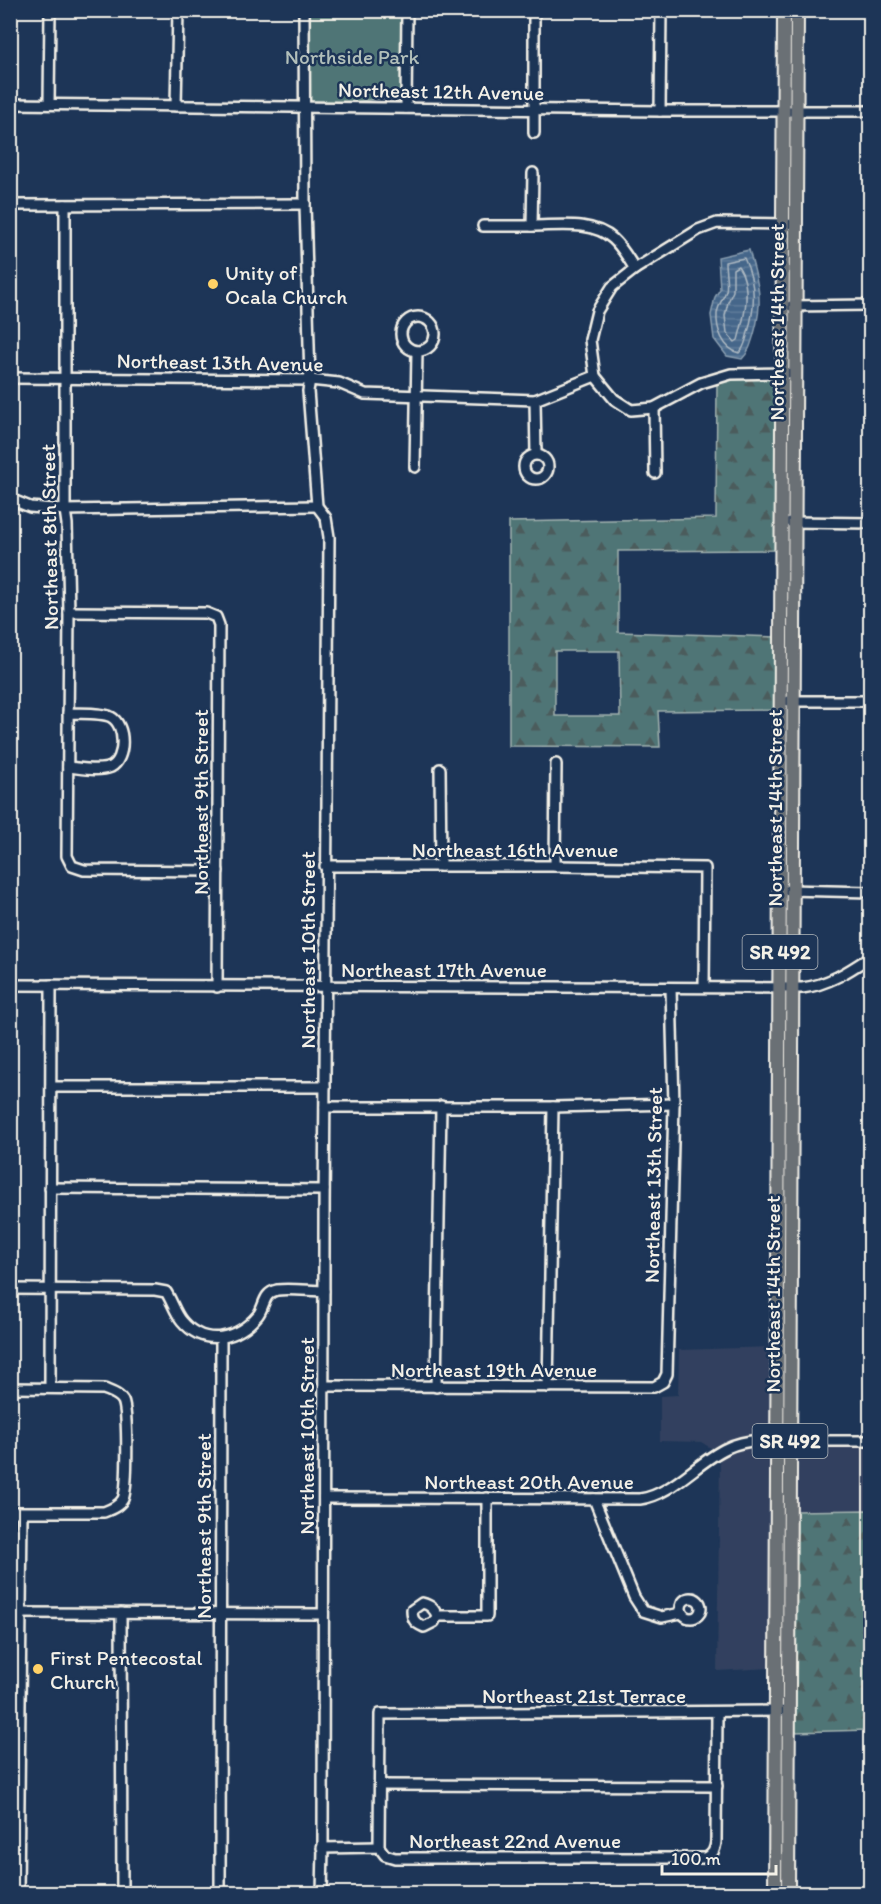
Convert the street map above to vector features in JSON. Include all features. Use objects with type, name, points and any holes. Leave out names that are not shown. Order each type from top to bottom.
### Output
[{"type":"main road","name":"Northeast 14th Street","points":[[775,1893],[783,1711],[790,1440],[786,988],[780,890],[781,522],[789,373],[796,306],[796,224],[784,10]]},
{"type":"main road","name":"Northeast 14th Street","points":[[788,1893],[777,1440],[786,988],[793,890],[795,522],[789,373],[782,306],[783,224],[797,10]]},
{"type":"street","points":[[49,104],[50,10]]},
{"type":"street","points":[[176,106],[178,10]]},
{"type":"street","name":"Northeast 10th Street","points":[[304,10],[304,204],[310,380],[308,391],[316,506],[326,518],[328,537],[322,1893]]},
{"type":"street","points":[[406,108],[407,10]]},
{"type":"street","points":[[534,10],[534,133]]},
{"type":"street","points":[[660,111],[661,10]]},
{"type":"street","name":"Northeast 12th Avenue","points":[[10,104],[870,111]]},
{"type":"street","points":[[532,226],[533,173]]},
{"type":"street","points":[[10,205],[304,204]]},
{"type":"street","name":"Northeast 8th Street","points":[[64,205],[65,510],[69,612],[67,856],[72,866],[84,870],[218,871]]},
{"type":"street","points":[[789,373],[731,374],[701,383],[654,408],[631,410],[614,399],[595,376],[590,340],[597,311],[612,287],[635,269],[698,230],[717,223],[796,224]]},
{"type":"street","points":[[483,226],[579,226],[597,229],[614,239],[635,269]]},
{"type":"street","points":[[782,306],[870,305]]},
{"type":"street","points":[[415,467],[417,351]]},
{"type":"street","name":"Northeast 13th Avenue","points":[[10,378],[310,380],[339,383],[365,394],[535,400],[595,376]]},
{"type":"street","points":[[535,400],[536,454]]},
{"type":"street","points":[[654,408],[655,473]]},
{"type":"street","points":[[10,499],[30,507],[65,510],[316,506]]},
{"type":"street","points":[[781,522],[870,523]]},
{"type":"street","name":"Northeast 9th Street","points":[[69,612],[206,613],[216,617],[219,625],[218,987]]},
{"type":"street","points":[[781,700],[870,701]]},
{"type":"street","points":[[68,713],[107,715],[114,719],[122,733],[121,752],[117,761],[110,767],[95,769],[68,767]]},
{"type":"street","points":[[555,866],[556,765]]},
{"type":"street","points":[[440,769],[441,866]]},
{"type":"street","name":"Northeast 16th Avenue","points":[[325,866],[705,868],[704,987]]},
{"type":"street","points":[[780,890],[870,891]]},
{"type":"street","name":"Northeast 17th Avenue","points":[[10,985],[786,988],[823,984],[870,957]]},
{"type":"street","points":[[50,1388],[51,985]]},
{"type":"street","name":"Northeast 13th Street","points":[[663,1382],[667,1374],[674,1104],[671,988]]},
{"type":"street","points":[[51,1087],[325,1087]]},
{"type":"street","points":[[325,1107],[553,1107],[674,1104]]},
{"type":"street","points":[[436,1387],[441,1106]]},
{"type":"street","points":[[548,1387],[553,1107]]},
{"type":"street","points":[[50,1188],[324,1190]]},
{"type":"street","points":[[10,1289],[166,1292],[181,1321],[197,1334],[221,1339],[242,1331],[260,1313],[265,1298],[276,1290],[324,1291]]},
{"type":"street","name":"Northeast 9th Street","points":[[220,1893],[221,1339]]},
{"type":"street","name":"Northeast 19th Avenue","points":[[325,1386],[654,1387],[663,1382]]},
{"type":"street","points":[[10,1389],[104,1389],[115,1393],[123,1402],[126,1419],[126,1486],[123,1499],[115,1508],[104,1512],[10,1512]]},
{"type":"street","points":[[790,1440],[870,1441]]},
{"type":"street","name":"Northeast 20th Avenue","points":[[324,1498],[646,1498],[666,1489],[706,1460],[728,1448],[753,1441],[790,1440]]},
{"type":"street","points":[[437,1616],[487,1616],[487,1498]]},
{"type":"street","points":[[594,1499],[634,1597],[643,1611],[662,1617],[681,1613]]},
{"type":"street","points":[[18,1893],[15,1613],[22,1513]]},
{"type":"street","points":[[15,1613],[323,1614]]},
{"type":"street","points":[[121,1613],[122,1893]]},
{"type":"street","name":"Northeast 21st Terrace","points":[[380,1785],[380,1714],[783,1711]]},
{"type":"street","points":[[379,1847],[380,1785],[717,1786],[717,1713]]},
{"type":"street","name":"Northeast 22nd Avenue","points":[[322,1848],[379,1847],[385,1855],[395,1858],[699,1859],[711,1855],[717,1842],[717,1786]]},
{"type":"shaded area","points":[[773,1347],[773,1436],[714,1450],[701,1442],[660,1441],[660,1396],[678,1395],[679,1350]]},
{"type":"shaded area","points":[[773,1444],[772,1668],[717,1671],[720,1456],[739,1448]]},
{"type":"shaded area","points":[[795,1445],[870,1446],[870,1510],[794,1511]]},
{"type":"green space","name":"Northside Park","points":[[304,11],[404,11],[406,96],[303,107]]},
{"type":"green space","points":[[737,377],[778,377],[777,550],[618,551],[618,632],[776,637],[776,710],[658,711],[660,747],[509,746],[509,522],[716,518],[717,382]],"holes":[[[555,651],[619,651],[620,716],[555,716]]]},
{"type":"green space","points":[[870,1510],[870,1730],[793,1732],[794,1511]]},
{"type":"water","points":[[749,250],[757,282],[759,311],[751,344],[742,359],[727,356],[714,339],[711,315],[715,297],[720,289],[718,257]]},
{"type":"place","name":"Unity of Ocala Church","points":[[213,284]]},
{"type":"place","name":"First Pentecostal Church","points":[[38,1669]]}]
